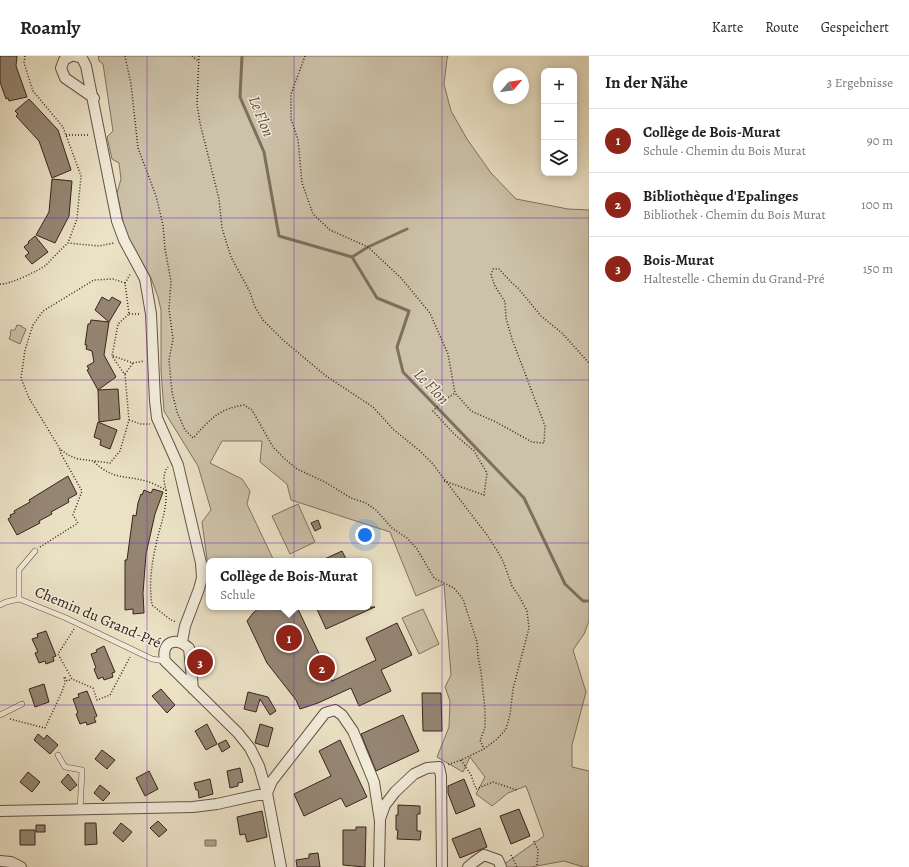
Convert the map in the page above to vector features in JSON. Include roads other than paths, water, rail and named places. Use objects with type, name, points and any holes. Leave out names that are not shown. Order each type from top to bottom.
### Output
[{"type":"street","points":[[71,56],[64,60],[61,68],[65,78],[94,98]]},
{"type":"street","points":[[75,56],[82,58],[86,66],[94,98],[117,221],[124,240],[145,279],[151,314],[157,418],[178,465],[201,562],[202,578],[200,589],[185,626],[182,642]]},
{"type":"street","name":"Chemin du Grand-Pré","points":[[193,689],[189,648],[182,642],[174,642],[168,645],[163,653],[165,661],[193,689],[238,733],[250,748],[259,766],[267,793],[281,867]]},
{"type":"street","points":[[0,812],[194,807],[217,804],[267,793],[272,781],[325,713],[335,710],[342,715],[353,731],[374,782],[380,821],[378,867]]},
{"type":"street","points":[[380,821],[385,805],[395,792],[414,774],[427,768],[439,767],[441,776],[442,867]]},
{"type":"street","points":[[468,867],[484,855],[498,860],[501,867]]},
{"type":"street","points":[[0,861],[11,862],[21,867]]},
{"type":"lane","name":"Chemin du Grand-Pré","points":[[19,599],[19,570],[35,550]]},
{"type":"lane","name":"Chemin du Grand-Pré","points":[[0,605],[19,599],[77,623],[152,659],[165,661]]},
{"type":"lane","points":[[0,715],[22,704]]},
{"type":"lane","points":[[58,755],[65,767],[82,770],[80,810]]},
{"type":"waterway","name":"Le Flon","points":[[242,56],[240,97],[264,152],[279,236],[352,257],[377,298],[409,311],[397,347],[403,372],[524,498],[565,584],[583,601],[589,601]]},
{"type":"waterway","points":[[352,257],[368,247],[407,229]]},
{"type":"place","name":"Collège de Bois-Murat","points":[[289,638]]},
{"type":"place","name":"Bois-Murat","points":[[200,662]]},
{"type":"place","name":"Bibliothèque d'Epalinges","points":[[322,668]]}]
